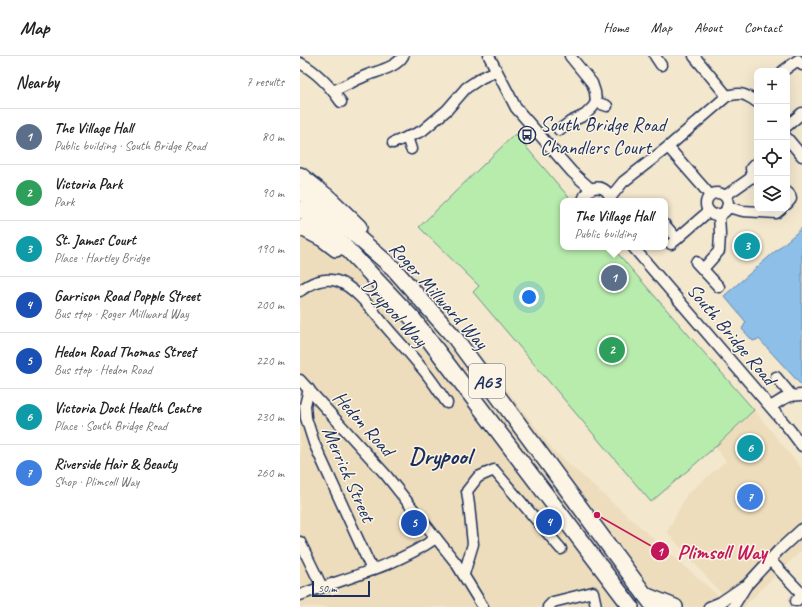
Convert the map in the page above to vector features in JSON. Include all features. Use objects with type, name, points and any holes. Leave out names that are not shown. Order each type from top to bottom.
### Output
[{"type":"highway","name":"A63","points":[[300,175],[329,198],[392,258],[455,338]]},
{"type":"highway","name":"Roger Millward Way","points":[[300,192],[333,216],[393,268],[455,338],[650,601],[675,607]]},
{"type":"highway","name":"Roger Millward Way","points":[[300,208],[333,234],[414,320],[604,570],[627,604]]},
{"type":"highway","name":"A63","points":[[300,226],[323,239],[376,278]]},
{"type":"street","points":[[333,91],[391,66],[403,56]]},
{"type":"street","points":[[490,56],[496,71],[516,108],[590,194]]},
{"type":"street","points":[[559,130],[570,122],[585,115],[596,102],[592,84],[570,56]]},
{"type":"street","points":[[655,56],[661,65]]},
{"type":"street","points":[[694,56],[727,96]]},
{"type":"street","points":[[787,68],[798,60],[802,65]]},
{"type":"street","points":[[300,63],[316,74],[333,91],[341,102]]},
{"type":"street","points":[[393,143],[422,131],[447,110],[466,88],[480,78],[496,71]]},
{"type":"street","points":[[611,198],[623,182],[668,147],[727,96],[737,93],[746,95],[754,100]]},
{"type":"street","points":[[596,102],[607,106]]},
{"type":"street","points":[[790,123],[802,113]]},
{"type":"street","points":[[406,137],[411,149]]},
{"type":"street","points":[[789,140],[802,156]]},
{"type":"street","points":[[668,147],[710,195]]},
{"type":"street","points":[[725,196],[754,178],[751,168],[754,165]]},
{"type":"street","points":[[590,194],[623,182]]},
{"type":"street","points":[[590,194],[605,190],[609,198]]},
{"type":"street","points":[[718,192],[725,196],[728,200],[728,207],[725,211],[719,214],[714,214],[709,211],[706,201],[710,195],[718,192]]},
{"type":"street","points":[[728,207],[743,211],[754,212]]},
{"type":"street","points":[[668,231],[674,242],[709,211]]},
{"type":"street","points":[[760,212],[777,212]]},
{"type":"street","points":[[719,214],[719,251],[699,265],[719,287]]},
{"type":"street","name":"South Bridge Road","points":[[637,250],[771,407],[802,446]]},
{"type":"street","name":"Drypool Way","points":[[300,292],[312,284],[327,280],[335,280],[350,288],[367,304],[416,361],[447,403]]},
{"type":"street","points":[[776,377],[791,395]]},
{"type":"street","name":"Hedon Road","points":[[303,384],[386,475],[464,574],[483,607]]},
{"type":"street","name":"Merrick Street","points":[[303,384],[306,418],[314,443],[372,570]]},
{"type":"street","points":[[771,407],[791,395],[802,395]]},
{"type":"street","points":[[464,574],[473,544],[467,491],[478,477],[494,470],[561,549]]},
{"type":"street","points":[[733,607],[746,586],[769,559],[802,529]]},
{"type":"street","points":[[300,595],[372,570],[424,546],[436,538]]},
{"type":"street","points":[[300,542],[322,587]]},
{"type":"street","points":[[769,559],[800,598]]},
{"type":"street","points":[[709,607],[721,602],[746,586]]},
{"type":"street","points":[[548,607],[553,602],[593,592],[596,606]]},
{"type":"shaded area","points":[[300,187],[341,213],[426,285],[555,452],[731,607],[300,607]]},
{"type":"shaded area","points":[[754,410],[802,469],[802,550],[747,603],[745,607],[733,607],[667,532],[687,494],[726,461],[715,447]]},
{"type":"green space","points":[[515,134],[569,198],[560,198],[560,250],[615,250],[754,410],[715,447],[651,502],[473,292],[479,286],[419,227]]},
{"type":"water","points":[[802,228],[802,386],[759,339],[753,341],[742,329],[746,322],[724,296]]},
{"type":"place","name":"South Bridge Road Chandlers Court","points":[[527,135]]},
{"type":"place","name":"St. James Court","points":[[747,246]]},
{"type":"place","name":"The Village Hall","points":[[614,278]]},
{"type":"place","name":"Victoria Park","points":[[612,350]]},
{"type":"place","name":"Victoria Dock Health Centre","points":[[750,448]]},
{"type":"place","name":"Riverside Hair & Beauty","points":[[750,497]]},
{"type":"place","name":"Plimsoll Way","points":[[597,515]]},
{"type":"place","name":"Garrison Road Popple Street","points":[[549,522]]},
{"type":"place","name":"Hedon Road Thomas Street","points":[[414,523]]},
{"type":"district","name":"Drypool","points":[[440,456]]}]
